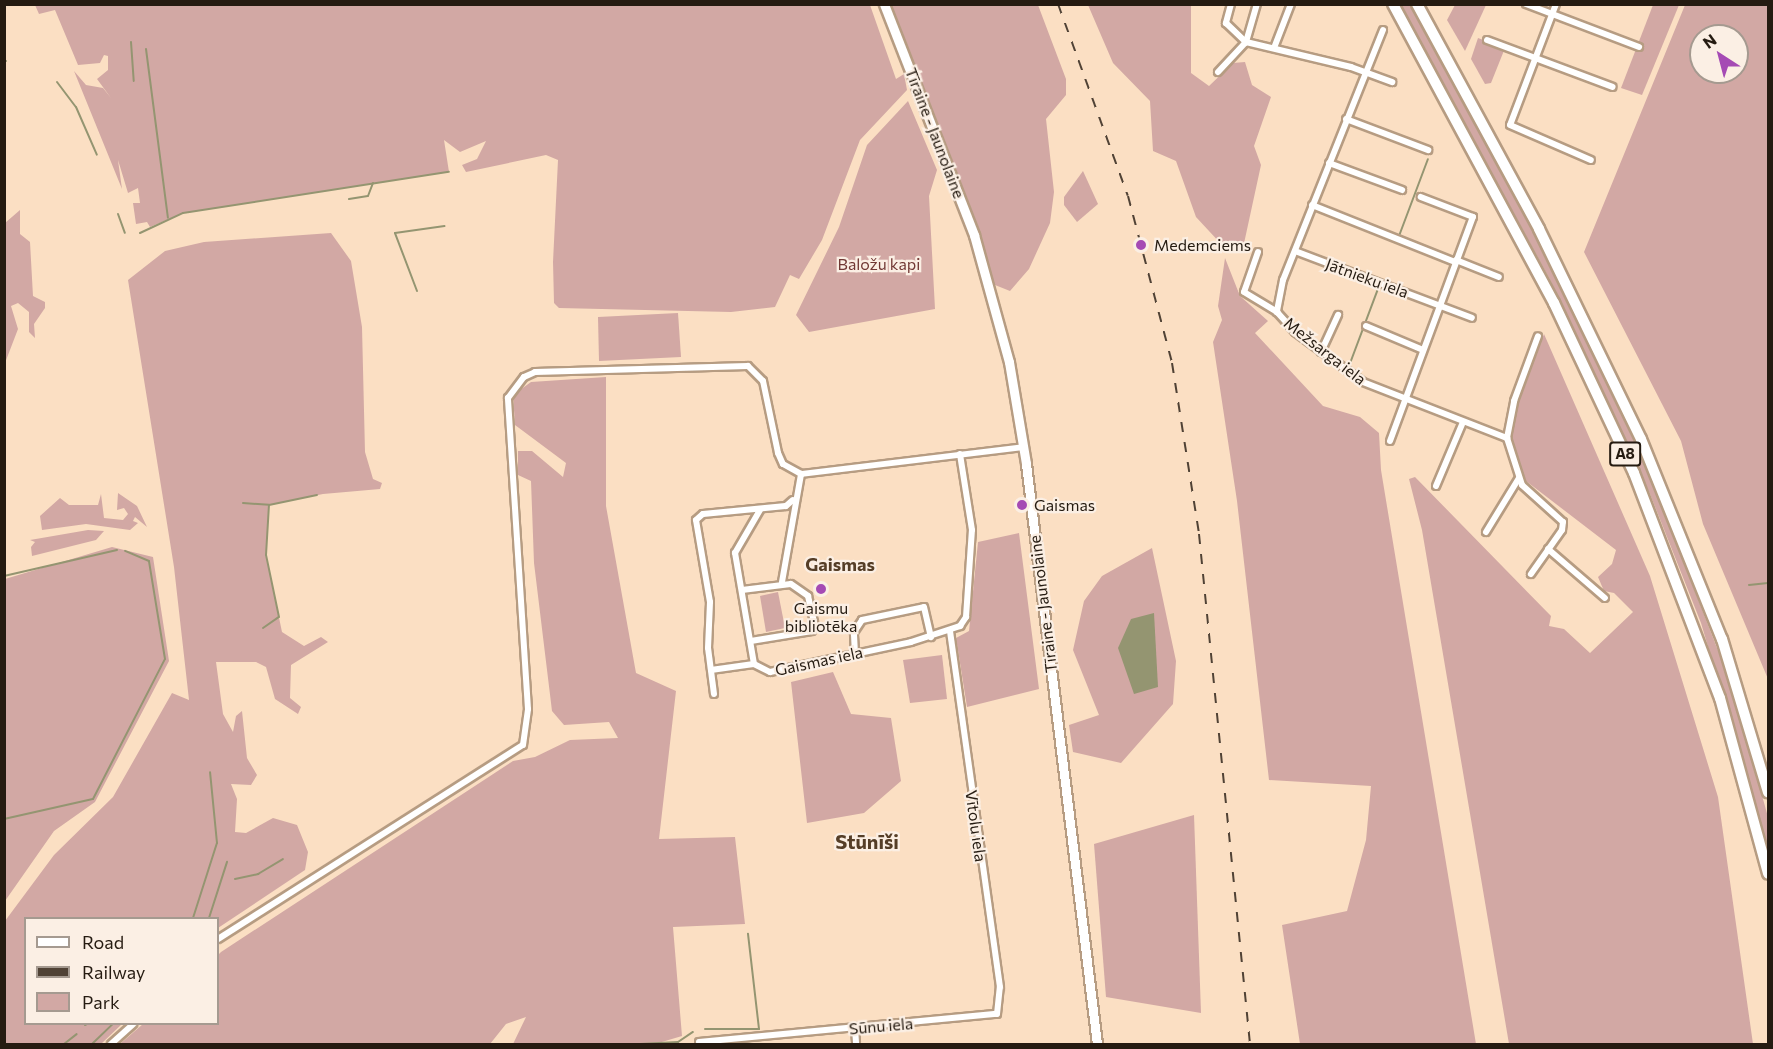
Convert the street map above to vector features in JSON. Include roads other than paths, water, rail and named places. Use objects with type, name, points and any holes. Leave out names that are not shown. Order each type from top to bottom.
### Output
[{"type":"highway","name":"A8","points":[[1393,4],[1549,292],[1634,473],[1720,698],[1768,874]]},
{"type":"highway","name":"A8","points":[[1417,4],[1545,240],[1641,439],[1722,639],[1768,792]]},
{"type":"main road","name":"Tīraine - Jaunolaine","points":[[884,4],[981,257],[1009,362],[1024,447],[1097,1044]]},
{"type":"street","points":[[1231,4],[1226,23],[1245,42],[1363,72],[1392,82]]},
{"type":"street","points":[[1218,72],[1245,42],[1257,4]]},
{"type":"street","points":[[1274,48],[1291,4]]},
{"type":"street","points":[[1526,4],[1639,46]]},
{"type":"street","points":[[1556,4],[1510,125],[1591,160]]},
{"type":"street","name":"Mežsarga iela","points":[[1383,30],[1363,72],[1312,205],[1275,304],[1277,312],[1321,352],[1363,382],[1507,438]]},
{"type":"street","points":[[1487,40],[1613,87]]},
{"type":"street","points":[[1346,119],[1428,150]]},
{"type":"street","points":[[1329,163],[1402,190]]},
{"type":"street","points":[[1390,441],[1403,399],[1473,217],[1421,197]]},
{"type":"street","points":[[1312,205],[1499,277]]},
{"type":"street","name":"Jātnieku iela","points":[[1295,251],[1472,318]]},
{"type":"street","points":[[1258,252],[1244,292],[1277,312]]},
{"type":"street","points":[[1321,352],[1338,315]]},
{"type":"street","points":[[1366,326],[1422,349]]},
{"type":"street","points":[[1531,574],[1563,522],[1519,478],[1507,438],[1514,401],[1538,336]]},
{"type":"street","points":[[219,938],[523,745],[528,709],[508,398],[518,381],[535,372],[740,364],[760,375],[778,453],[783,464],[801,474],[1024,447]]},
{"type":"street","points":[[1436,486],[1463,422]]},
{"type":"street","points":[[950,631],[966,617],[972,547],[960,454]]},
{"type":"street","points":[[782,582],[794,500],[801,474]]},
{"type":"street","points":[[1486,532],[1519,478]]},
{"type":"street","points":[[714,694],[711,670],[710,602],[696,520],[704,514],[786,506],[794,500]]},
{"type":"street","points":[[754,664],[736,544],[760,510]]},
{"type":"street","points":[[1548,549],[1605,598]]},
{"type":"street","points":[[742,590],[782,582],[808,596],[812,631],[751,642]]},
{"type":"street","points":[[855,654],[854,632],[862,620],[924,607],[931,637]]},
{"type":"street","name":"Gaismas iela","points":[[711,670],[754,664],[770,672],[950,631]]},
{"type":"street","name":"Vītolu iela","points":[[950,631],[1000,987],[999,1008],[991,1016]]},
{"type":"street","name":"Sūnu iela","points":[[699,1042],[991,1016]]},
{"type":"street","points":[[111,1044],[131,1025]]},
{"type":"street","points":[[855,1028],[856,1044]]},
{"type":"waterway","points":[[131,42],[134,81]]},
{"type":"waterway","points":[[146,49],[168,218]]},
{"type":"waterway","points":[[57,82],[76,107],[97,155]]},
{"type":"waterway","points":[[1399,236],[1428,159]]},
{"type":"waterway","points":[[140,233],[183,213],[449,172]]},
{"type":"waterway","points":[[349,199],[368,196],[373,183]]},
{"type":"waterway","points":[[118,214],[125,233]]},
{"type":"waterway","points":[[417,291],[395,233],[445,226]]},
{"type":"waterway","points":[[1349,366],[1379,286]]},
{"type":"waterway","points":[[243,503],[269,505],[317,495]]},
{"type":"waterway","points":[[263,628],[279,617],[266,555],[269,505]]},
{"type":"waterway","points":[[4,576],[117,550]]},
{"type":"waterway","points":[[4,819],[93,799],[165,659],[149,561],[125,551]]},
{"type":"waterway","points":[[1749,585],[1768,583]]},
{"type":"waterway","points":[[193,917],[217,843],[210,772]]},
{"type":"waterway","points":[[235,879],[258,874],[283,859]]},
{"type":"waterway","points":[[209,917],[227,862]]},
{"type":"waterway","points":[[705,1029],[759,1029],[748,934]]},
{"type":"waterway","points":[[92,1044],[112,1025]]},
{"type":"waterway","points":[[640,1044],[678,1042],[693,1032]]},
{"type":"waterway","points":[[64,1044],[77,1034]]},
{"type":"railway","points":[[1058,4],[1128,196],[1172,363],[1199,534],[1250,1044]]},
{"type":"place","name":"Medemciems","points":[[1141,245]]},
{"type":"place","name":"Gaismas","points":[[1022,505]]},
{"type":"place","name":"Gaismu bibliotēka","points":[[821,589]]},
{"type":"district","name":"Gaismas","points":[[840,564]]},
{"type":"district","name":"Stūnīši","points":[[867,841]]},
{"type":"park label","name":"Baložu kapi","points":[[879,264]]}]
